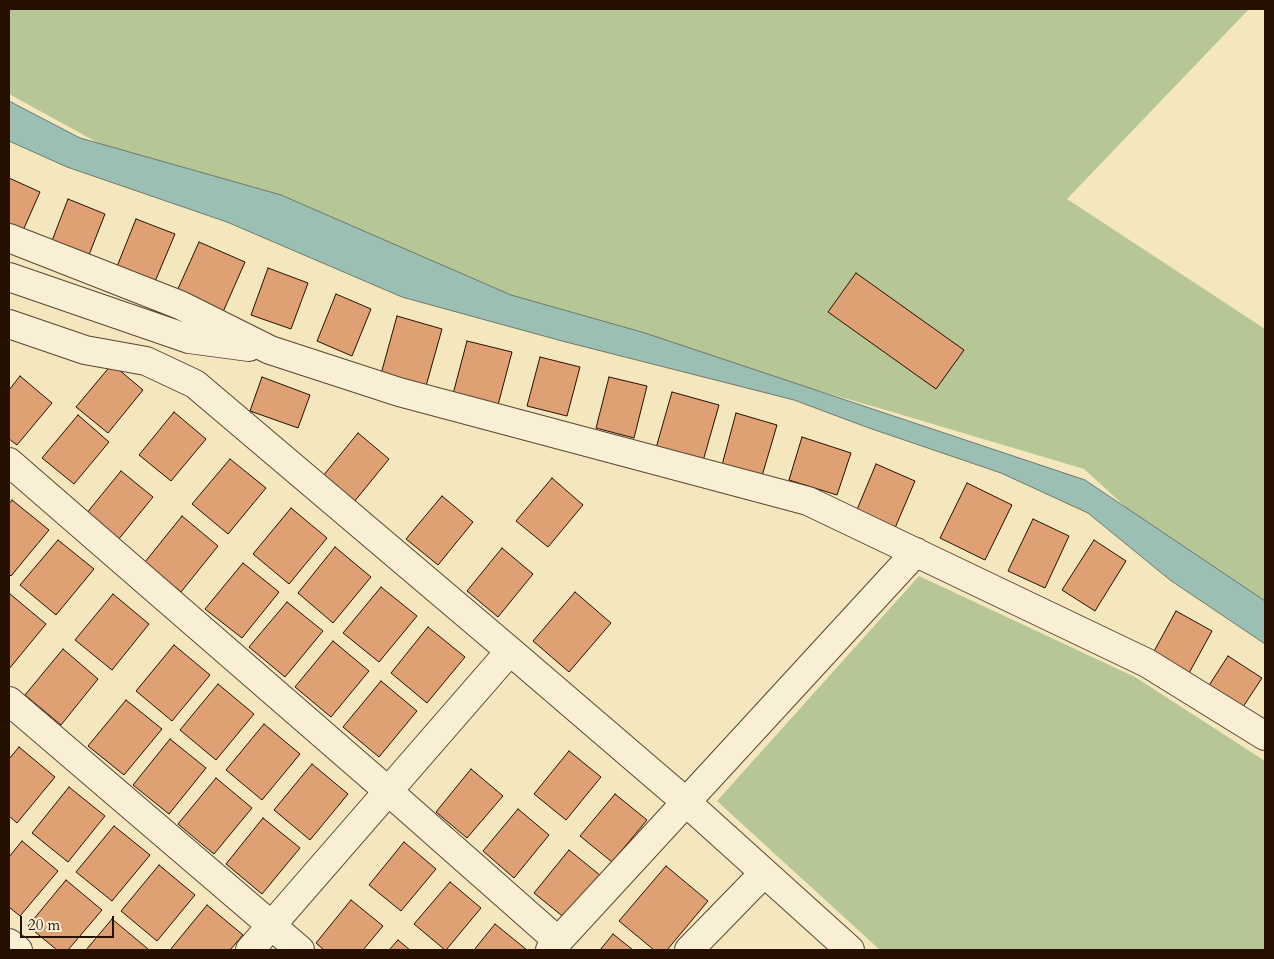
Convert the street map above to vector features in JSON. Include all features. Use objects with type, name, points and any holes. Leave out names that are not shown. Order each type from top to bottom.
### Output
[{"type":"street","points":[[9,238],[180,305],[270,350],[399,392],[808,501],[1147,663],[1265,736]]},
{"type":"street","points":[[9,277],[189,339],[270,350]]},
{"type":"street","points":[[9,324],[85,350],[146,361],[196,384],[686,802],[850,950]]},
{"type":"street","points":[[9,462],[388,791],[554,946],[916,552]]},
{"type":"street","points":[[250,950],[510,651]]},
{"type":"street","points":[[9,701],[300,950]]},
{"type":"street","points":[[689,950],[764,873]]},
{"type":"street","points":[[9,942],[18,950]]},
{"type":"green space","points":[[9,9],[1249,9],[1067,199],[1265,329],[1265,618],[1223,596],[1084,469],[518,304],[120,155],[9,94]]},
{"type":"green space","points":[[919,576],[1135,677],[1265,761],[1265,950],[880,950],[717,801]]},
{"type":"water","points":[[9,101],[80,138],[281,195],[511,295],[645,333],[1085,480],[1265,601],[1265,644],[1170,580],[1088,513],[1001,473],[794,400],[562,341],[402,297],[227,222],[67,167],[9,141]]},
{"type":"building","points":[[9,178],[40,192],[21,235],[9,229]]},
{"type":"building","points":[[68,199],[105,214],[87,260],[50,246]]},
{"type":"building","points":[[136,219],[175,234],[154,284],[116,269]]},
{"type":"building","points":[[199,242],[245,262],[223,312],[177,291]]},
{"type":"building","points":[[268,268],[308,283],[291,329],[251,315]]},
{"type":"building","points":[[856,273],[964,350],[936,389],[828,312]]},
{"type":"building","points":[[336,294],[371,309],[352,356],[317,341]]},
{"type":"building","points":[[397,316],[442,329],[426,386],[381,374]]},
{"type":"building","points":[[467,341],[512,352],[498,405],[453,394]]},
{"type":"building","points":[[540,357],[580,367],[567,416],[527,406]]},
{"type":"building","points":[[112,364],[143,390],[108,433],[76,407]]},
{"type":"building","points":[[20,376],[52,403],[17,445],[9,439],[9,390]]},
{"type":"building","points":[[262,377],[310,395],[298,428],[250,411]]},
{"type":"building","points":[[609,377],[647,386],[634,438],[596,428]]},
{"type":"building","points":[[672,392],[719,405],[703,461],[656,448]]},
{"type":"building","points":[[174,412],[206,439],[171,481],[139,455]]},
{"type":"building","points":[[736,413],[777,425],[762,476],[722,465]]},
{"type":"building","points":[[78,415],[109,442],[74,484],[42,458]]},
{"type":"building","points":[[358,433],[389,459],[354,502],[323,476]]},
{"type":"building","points":[[802,437],[851,453],[837,495],[789,480]]},
{"type":"building","points":[[230,459],[266,488],[228,534],[192,504]]},
{"type":"building","points":[[876,464],[915,481],[895,528],[856,512]]},
{"type":"building","points":[[121,471],[153,497],[118,540],[86,514]]},
{"type":"building","points":[[552,478],[583,505],[548,547],[516,521]]},
{"type":"building","points":[[967,483],[1012,505],[985,560],[940,538]]},
{"type":"building","points":[[442,496],[473,522],[438,565],[406,539]]},
{"type":"building","points":[[12,500],[49,530],[11,576],[9,574],[9,504]]},
{"type":"building","points":[[291,508],[327,538],[289,584],[253,554]]},
{"type":"building","points":[[182,516],[218,546],[181,592],[145,562]]},
{"type":"building","points":[[1033,519],[1069,536],[1045,588],[1008,571]]},
{"type":"building","points":[[58,540],[94,569],[56,615],[20,585]]},
{"type":"building","points":[[1094,540],[1126,561],[1095,611],[1062,590]]},
{"type":"building","points":[[335,547],[371,577],[333,623],[298,593]]},
{"type":"building","points":[[502,548],[533,574],[498,617],[467,591]]},
{"type":"building","points":[[243,563],[279,592],[242,638],[205,609]]},
{"type":"building","points":[[381,587],[417,616],[379,662],[343,633]]},
{"type":"building","points":[[575,592],[611,623],[569,672],[533,641]]},
{"type":"building","points":[[113,594],[149,624],[112,670],[75,640]]},
{"type":"building","points":[[9,595],[46,624],[9,669]]},
{"type":"building","points":[[287,602],[323,631],[285,677],[249,647]]},
{"type":"building","points":[[1176,611],[1212,631],[1188,675],[1152,655]]},
{"type":"building","points":[[428,627],[465,657],[427,703],[391,673]]},
{"type":"building","points":[[333,641],[369,671],[331,717],[295,687]]},
{"type":"building","points":[[174,645],[210,675],[172,721],[136,691]]},
{"type":"building","points":[[63,649],[98,679],[61,725],[25,695]]},
{"type":"building","points":[[1228,656],[1262,678],[1239,713],[1206,690]]},
{"type":"building","points":[[381,681],[417,711],[379,757],[343,727]]},
{"type":"building","points":[[218,684],[254,714],[216,760],[180,730]]},
{"type":"building","points":[[126,700],[162,729],[124,775],[88,746]]},
{"type":"building","points":[[264,724],[300,754],[262,800],[226,770]]},
{"type":"building","points":[[170,739],[206,768],[169,814],[133,785]]},
{"type":"building","points":[[19,747],[55,777],[17,823],[9,816],[9,759]]},
{"type":"building","points":[[569,751],[601,777],[566,820],[534,794]]},
{"type":"building","points":[[312,764],[348,794],[310,840],[274,810]]},
{"type":"building","points":[[471,769],[503,796],[467,838],[436,812]]},
{"type":"building","points":[[216,778],[252,808],[214,854],[178,824]]},
{"type":"building","points":[[69,787],[105,816],[68,862],[32,833]]},
{"type":"building","points":[[615,794],[647,820],[612,862],[580,836]]},
{"type":"building","points":[[518,809],[549,835],[514,878],[483,851]]},
{"type":"building","points":[[263,818],[300,848],[262,894],[226,864]]},
{"type":"building","points":[[114,826],[150,855],[112,901],[76,872]]},
{"type":"building","points":[[22,841],[58,871],[20,916],[9,907],[9,857]]},
{"type":"building","points":[[404,842],[436,869],[401,911],[369,885]]},
{"type":"building","points":[[569,850],[601,876],[566,919],[534,893]]},
{"type":"building","points":[[159,865],[195,895],[157,941],[121,911]]},
{"type":"building","points":[[666,866],[708,901],[667,950],[654,950],[619,921]]},
{"type":"building","points":[[66,880],[102,910],[68,950],[57,950],[28,926]]},
{"type":"building","points":[[450,882],[481,908],[445,950],[414,924]]},
{"type":"building","points":[[351,900],[383,926],[363,950],[324,950],[316,943]]},
{"type":"building","points":[[207,905],[243,935],[230,950],[170,950]]},
{"type":"building","points":[[112,919],[148,949],[86,950]]},
{"type":"building","points":[[495,924],[527,950],[474,950]]},
{"type":"building","points":[[613,934],[633,950],[600,950]]},
{"type":"building","points":[[398,940],[410,950],[389,950]]}]
